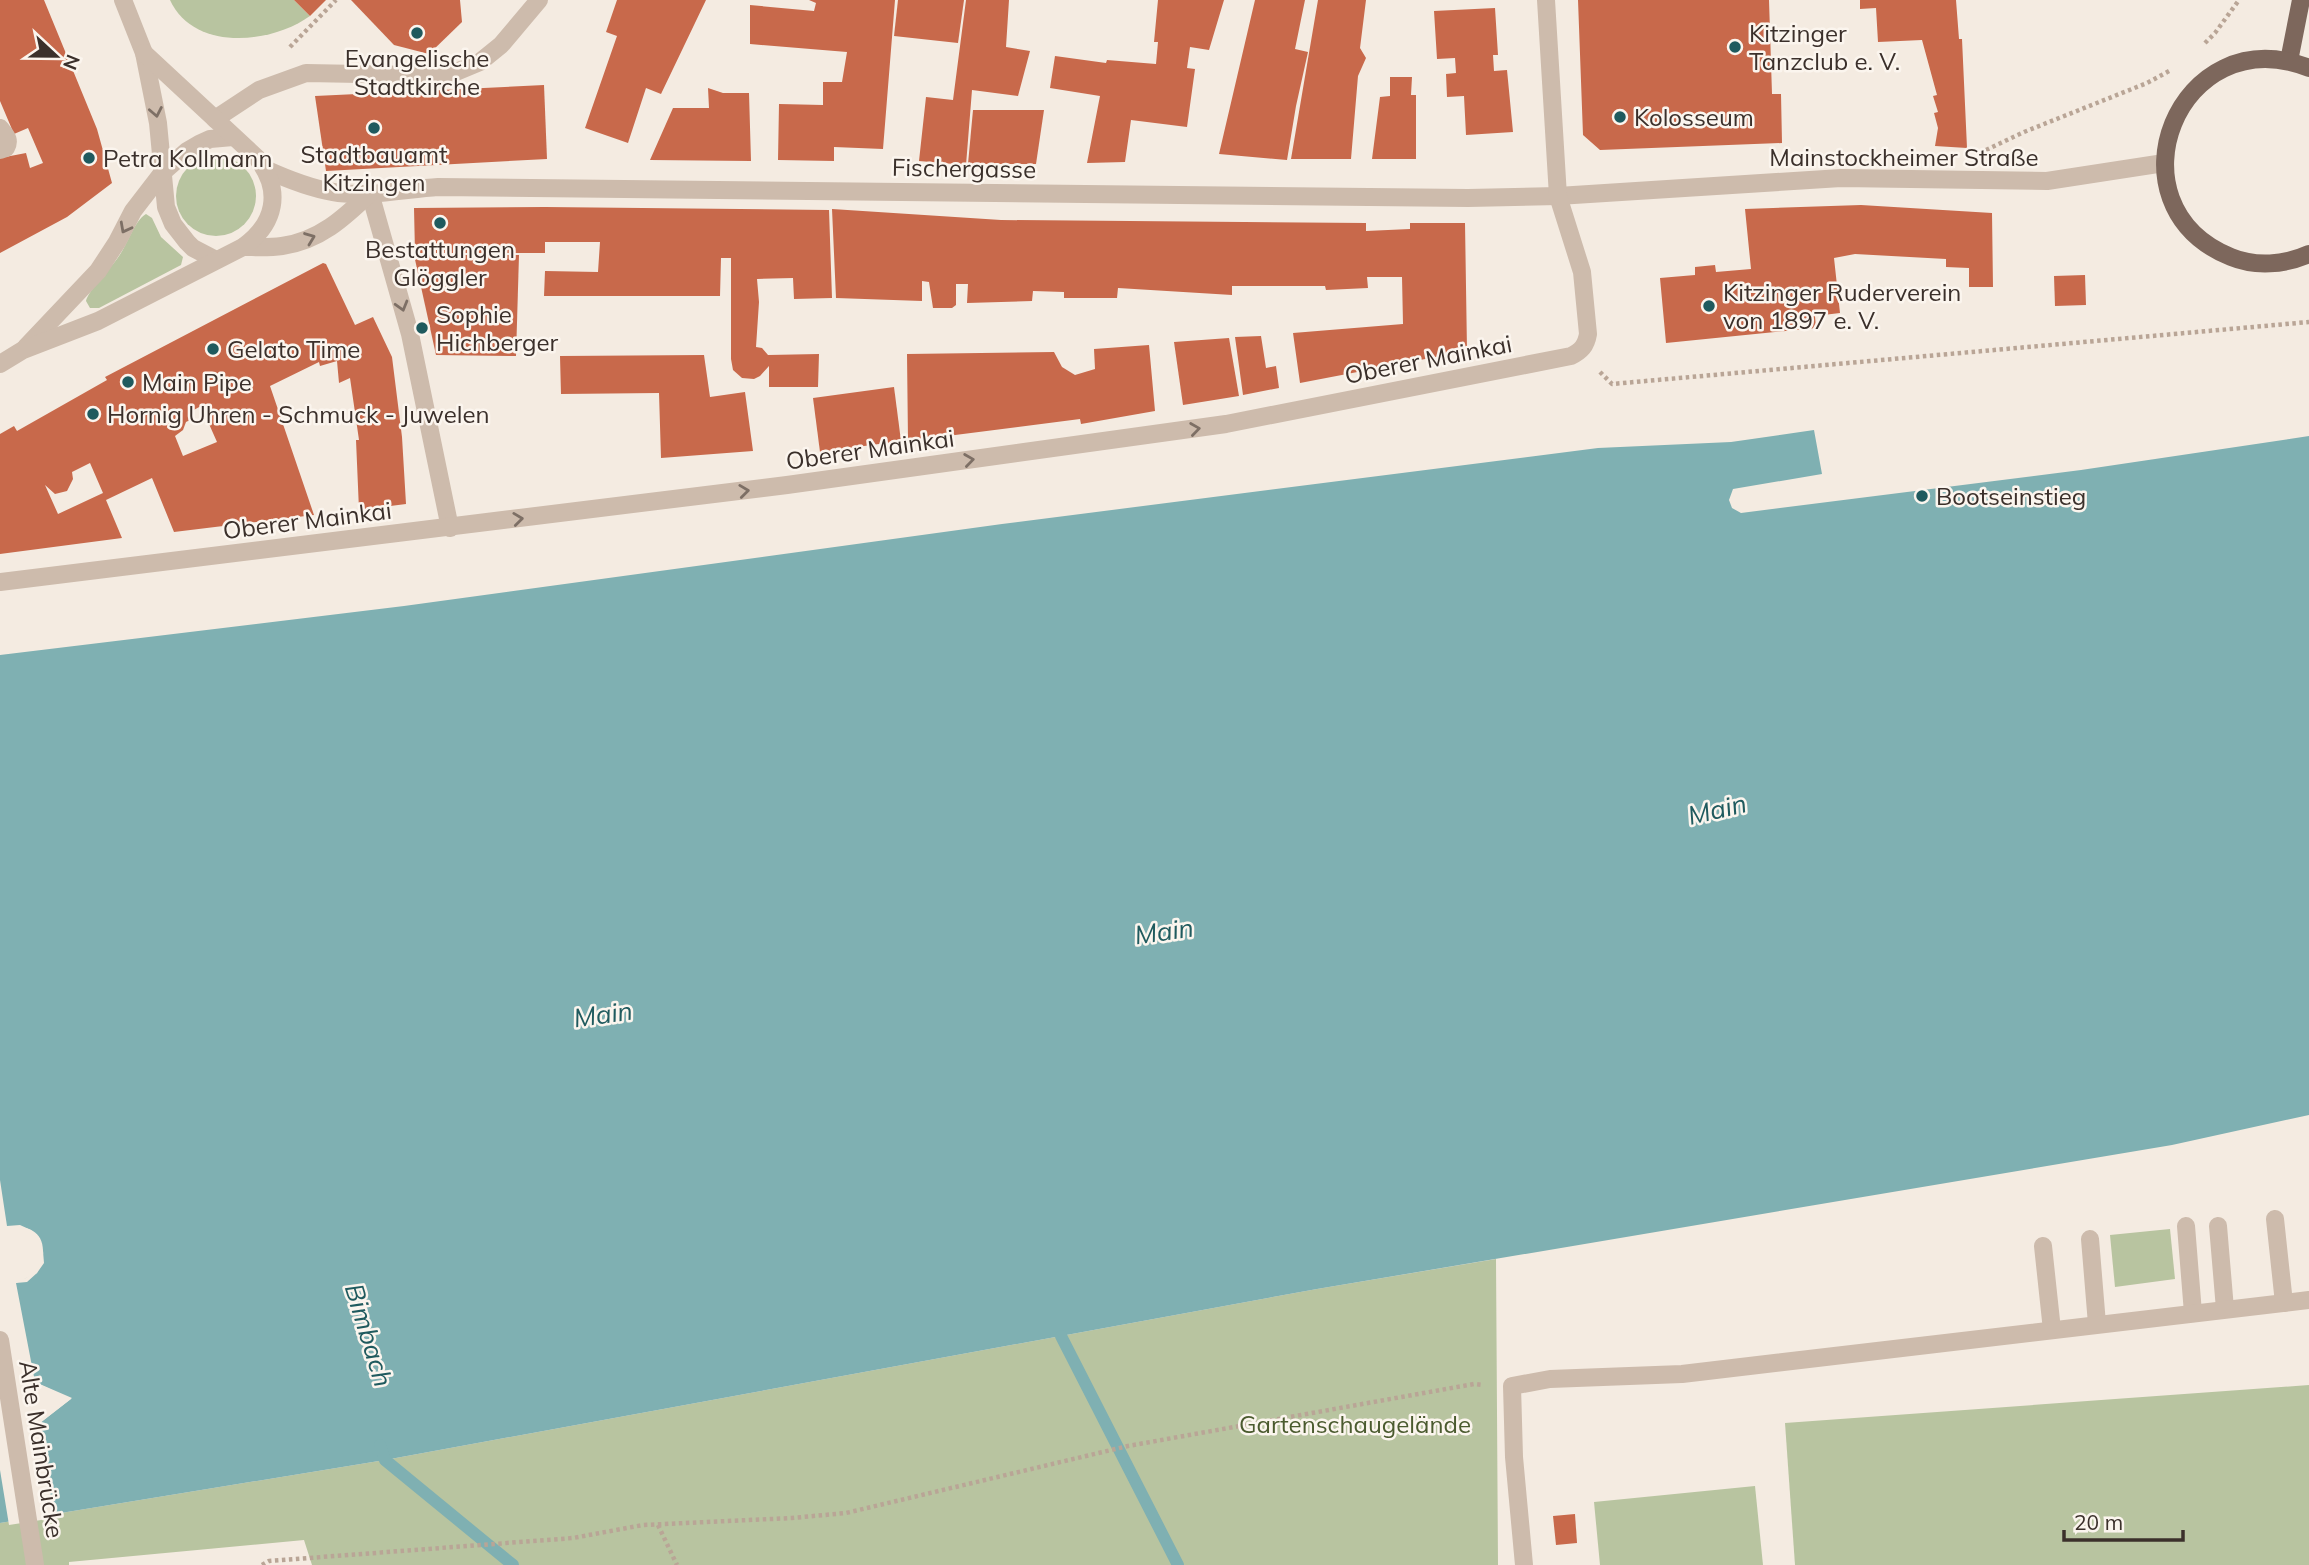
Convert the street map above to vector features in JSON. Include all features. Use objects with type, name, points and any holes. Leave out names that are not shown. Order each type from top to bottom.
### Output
[{"type":"main road","points":[[2289,61],[2301,0]]},
{"type":"main road","points":[[2309,68],[2289,61],[2267,58],[2245,61],[2218,71],[2189,94],[2172,123],[2166,142],[2164,163],[2170,193],[2182,219],[2194,233],[2217,251],[2238,260],[2260,264],[2284,262],[2309,254]]},
{"type":"street","points":[[123,0],[144,53],[158,123],[166,207],[173,224],[193,248],[216,260]]},
{"type":"street","points":[[215,119],[259,90],[306,73],[415,75],[456,72],[480,62],[501,45],[539,0]]},
{"type":"street","points":[[1546,0],[1558,196],[1582,272],[1588,334],[1580,352]]},
{"type":"street","points":[[0,364],[23,350],[98,321],[243,247],[265,227],[273,198],[265,169],[144,53]]},
{"type":"street","points":[[0,128],[9,144],[0,150]]},
{"type":"street","points":[[23,350],[98,271],[133,211],[163,172],[187,151],[210,139],[233,137]]},
{"type":"street","name":"Mainstockheimer Straße","points":[[1558,196],[1840,178],[2047,181],[2164,163]]},
{"type":"street","name":"Fischergasse","points":[[265,169],[317,189],[336,193],[452,187],[1468,198],[1558,196]]},
{"type":"street","points":[[243,247],[281,247],[313,237],[339,223],[370,193],[410,334],[450,528]]},
{"type":"street","name":"Oberer Mainkai","points":[[0,582],[801,483],[1226,424],[1571,356],[1580,352]]},
{"type":"street","points":[[2275,1219],[2284,1303]]},
{"type":"street","points":[[2186,1226],[2193,1313]]},
{"type":"street","points":[[2218,1226],[2225,1309]]},
{"type":"street","points":[[2090,1239],[2097,1324]]},
{"type":"street","points":[[2043,1245],[2052,1330]]},
{"type":"street","points":[[1524,1565],[1514,1457],[1512,1386],[1550,1378],[1682,1374],[2309,1300]]},
{"type":"street","name":"Alte Mainbrücke","points":[[0,1340],[35,1565]]},
{"type":"path","points":[[296,39],[336,0]]},
{"type":"path","points":[[2199,48],[2215,33],[2239,0]]},
{"type":"path","points":[[1975,154],[2147,83],[2171,70]]},
{"type":"path","points":[[1580,352],[1612,384],[2309,322]]},
{"type":"path","points":[[262,1565],[573,1538],[643,1525],[846,1513],[1128,1446],[1474,1384],[1512,1386]]},
{"type":"path","points":[[658,1525],[677,1565]]},
{"type":"green space","points":[[170,0],[294,0],[310,16],[275,33],[234,38],[197,28],[181,17]]},
{"type":"green space","points":[[216,156],[231,159],[244,168],[253,181],[256,196],[253,211],[244,224],[231,233],[216,236],[201,233],[188,224],[179,211],[176,196],[179,181],[188,168],[201,159]]},
{"type":"green space","points":[[146,214],[152,218],[161,237],[183,257],[181,265],[99,308],[90,308],[86,301],[95,285],[119,256],[138,222]]},
{"type":"green space","points":[[2170,1229],[2175,1279],[2115,1287],[2110,1235]]},
{"type":"green space","name":"Gartenschaugelände","points":[[1496,1259],[1498,1565],[312,1565],[304,1540],[69,1562],[69,1565],[0,1565],[0,1523],[385,1460],[1317,1289]]},
{"type":"green space","points":[[2309,1385],[2309,1565],[1795,1565],[1785,1423]]},
{"type":"green space","points":[[1755,1486],[1763,1565],[1600,1565],[1594,1502]]},
{"type":"water","name":"Main","points":[[1814,430],[1822,474],[1733,489],[1729,500],[1732,508],[1741,513],[2081,470],[2309,436],[2309,1115],[2172,1145],[1317,1289],[385,1460],[0,1523],[0,1430],[40,1423],[71,1399],[35,1382],[0,1286],[16,1283],[37,1273],[43,1254],[42,1243],[34,1232],[22,1227],[0,1227],[0,655],[404,606],[1002,524],[1598,448],[1731,442]]},
{"type":"pier","points":[[0,1180],[7,1226],[20,1225],[31,1230],[39,1239],[43,1251],[44,1263],[37,1273],[27,1282],[16,1283],[35,1382],[72,1398],[40,1423],[54,1518],[9,1525],[0,1470],[0,1426],[39,1419],[65,1399],[35,1386],[0,1388],[0,1282],[26,1278],[35,1271],[40,1262],[40,1252],[36,1241],[20,1228],[0,1230]]},
{"type":"building","points":[[0,0],[44,0],[97,129],[112,183],[67,217],[0,253],[0,158],[26,153],[30,168],[43,163],[28,128],[14,134],[0,101]]},
{"type":"building","name":"Evangelische Stadtkirche","points":[[294,0],[326,0],[310,16]]},
{"type":"building","name":"Evangelische Stadtkirche","points":[[351,0],[460,0],[462,22],[429,54],[394,45]]},
{"type":"building","points":[[617,0],[706,0],[661,94],[646,88],[628,143],[585,128],[617,36],[606,32]]},
{"type":"building","points":[[809,0],[895,0],[883,149],[834,147],[834,161],[778,160],[779,104],[823,105],[823,82],[842,82],[847,52],[750,44],[750,5],[814,11],[816,3]]},
{"type":"building","points":[[898,0],[964,0],[958,43],[894,36]]},
{"type":"building","points":[[966,0],[1009,0],[1006,47],[1030,51],[1018,96],[972,90],[966,165],[919,161],[926,97],[953,100]]},
{"type":"building","points":[[1158,0],[1224,0],[1209,50],[1190,47],[1187,68],[1195,69],[1187,127],[1131,120],[1125,162],[1087,163],[1100,96],[1050,88],[1055,56],[1106,63],[1107,60],[1156,64],[1158,42],[1154,42]]},
{"type":"building","points":[[1255,0],[1305,0],[1295,49],[1308,52],[1287,160],[1219,154]]},
{"type":"building","points":[[1318,0],[1366,0],[1360,48],[1366,58],[1358,76],[1351,159],[1291,159]]},
{"type":"building","points":[[1578,0],[1769,0],[1772,94],[1781,94],[1782,143],[1600,150],[1583,135]]},
{"type":"building","points":[[1860,0],[1956,0],[1959,39],[1962,39],[1967,148],[1935,146],[1938,128],[1934,113],[1938,112],[1933,96],[1937,95],[1922,40],[1878,42],[1876,8],[1860,9]]},
{"type":"building","points":[[1495,8],[1498,55],[1493,55],[1494,71],[1507,70],[1513,132],[1466,135],[1464,96],[1447,97],[1446,74],[1456,73],[1455,58],[1437,59],[1434,11]]},
{"type":"building","points":[[1390,77],[1412,77],[1411,95],[1416,95],[1416,159],[1372,159],[1380,97],[1390,96]]},
{"type":"building","points":[[544,85],[547,159],[326,171],[315,96]]},
{"type":"building","points":[[708,88],[723,93],[749,93],[751,161],[650,160],[673,108],[709,108]]},
{"type":"building","points":[[973,110],[1044,110],[1036,164],[968,164]]},
{"type":"building","points":[[1861,205],[1992,213],[1993,287],[1969,287],[1969,268],[1946,267],[1946,259],[1855,254],[1834,258],[1840,313],[1815,316],[1816,328],[1666,343],[1660,278],[1695,275],[1695,267],[1715,265],[1716,272],[1751,269],[1745,209]]},
{"type":"building","points":[[414,208],[829,210],[832,298],[794,299],[793,278],[757,279],[759,302],[756,347],[762,348],[768,355],[819,354],[818,387],[769,387],[769,366],[754,379],[742,378],[733,370],[731,258],[721,258],[720,296],[544,296],[545,271],[598,272],[600,242],[545,242],[545,253],[415,253]]},
{"type":"building","points":[[832,209],[1001,220],[1366,223],[1366,231],[1410,229],[1410,223],[1465,223],[1467,351],[1300,383],[1293,333],[1403,324],[1402,277],[1367,277],[1368,288],[1326,290],[1325,286],[1232,286],[1232,295],[1118,288],[1117,298],[1064,298],[1064,292],[1033,291],[1032,301],[967,303],[968,284],[956,284],[956,305],[952,308],[933,308],[929,282],[922,281],[922,301],[836,298]]},
{"type":"building","points":[[414,255],[519,255],[516,356],[436,355]]},
{"type":"building","points":[[323,263],[326,264],[355,325],[373,317],[392,357],[402,437],[406,504],[359,510],[356,440],[359,440],[350,378],[339,383],[337,361],[320,366],[319,362],[270,386],[314,515],[174,532],[152,478],[106,500],[122,538],[0,554],[0,434],[14,426],[17,431],[107,380],[105,377]],"holes":[[[201,406],[217,442],[183,456],[175,436],[183,430],[186,422],[194,418],[192,411]],[[90,463],[103,493],[58,514],[45,485],[55,494],[67,491],[73,479],[72,472]]]},
{"type":"building","points":[[2085,275],[2086,305],[2055,306],[2054,276]]},
{"type":"building","points":[[1261,336],[1266,368],[1276,366],[1279,388],[1243,395],[1235,337]]},
{"type":"building","points":[[1229,338],[1239,396],[1183,405],[1174,342]]},
{"type":"building","points":[[1149,345],[1155,411],[1081,424],[1080,419],[908,441],[907,354],[1054,352],[1062,367],[1075,375],[1095,369],[1094,349]]},
{"type":"building","points":[[704,355],[710,397],[745,392],[753,451],[661,458],[659,393],[561,394],[560,356]]},
{"type":"building","points":[[894,387],[901,441],[820,452],[813,398]]},
{"type":"building","points":[[1575,1514],[1577,1543],[1556,1545],[1553,1516]]},
{"type":"waterway","points":[[1061,1336],[1178,1565]]},
{"type":"waterway","name":"Bimbach","points":[[380,1445],[385,1460],[513,1565]]},
{"type":"place","name":"Evangelische Stadtkirche","points":[[417,33]]},
{"type":"place","name":"Kitzinger Tanzclub e. V.","points":[[1735,47]]},
{"type":"place","name":"Kolosseum","points":[[1620,117]]},
{"type":"place","name":"Stadtbauamt Kitzingen","points":[[374,128]]},
{"type":"place","name":"Petra Kollmann","points":[[89,158]]},
{"type":"place","name":"Bestattungen Glöggler","points":[[440,223]]},
{"type":"place","name":"Kitzinger Ruderverein von 1897 e. V.","points":[[1709,306]]},
{"type":"place","name":"Sophie Hichberger","points":[[422,328]]},
{"type":"place","name":"Gelato Time","points":[[213,349]]},
{"type":"place","name":"Main Pipe","points":[[128,382]]},
{"type":"place","name":"Hornig Uhren - Schmuck - Juwelen","points":[[93,414]]},
{"type":"place","name":"Bootseinstieg","points":[[1922,496]]}]
